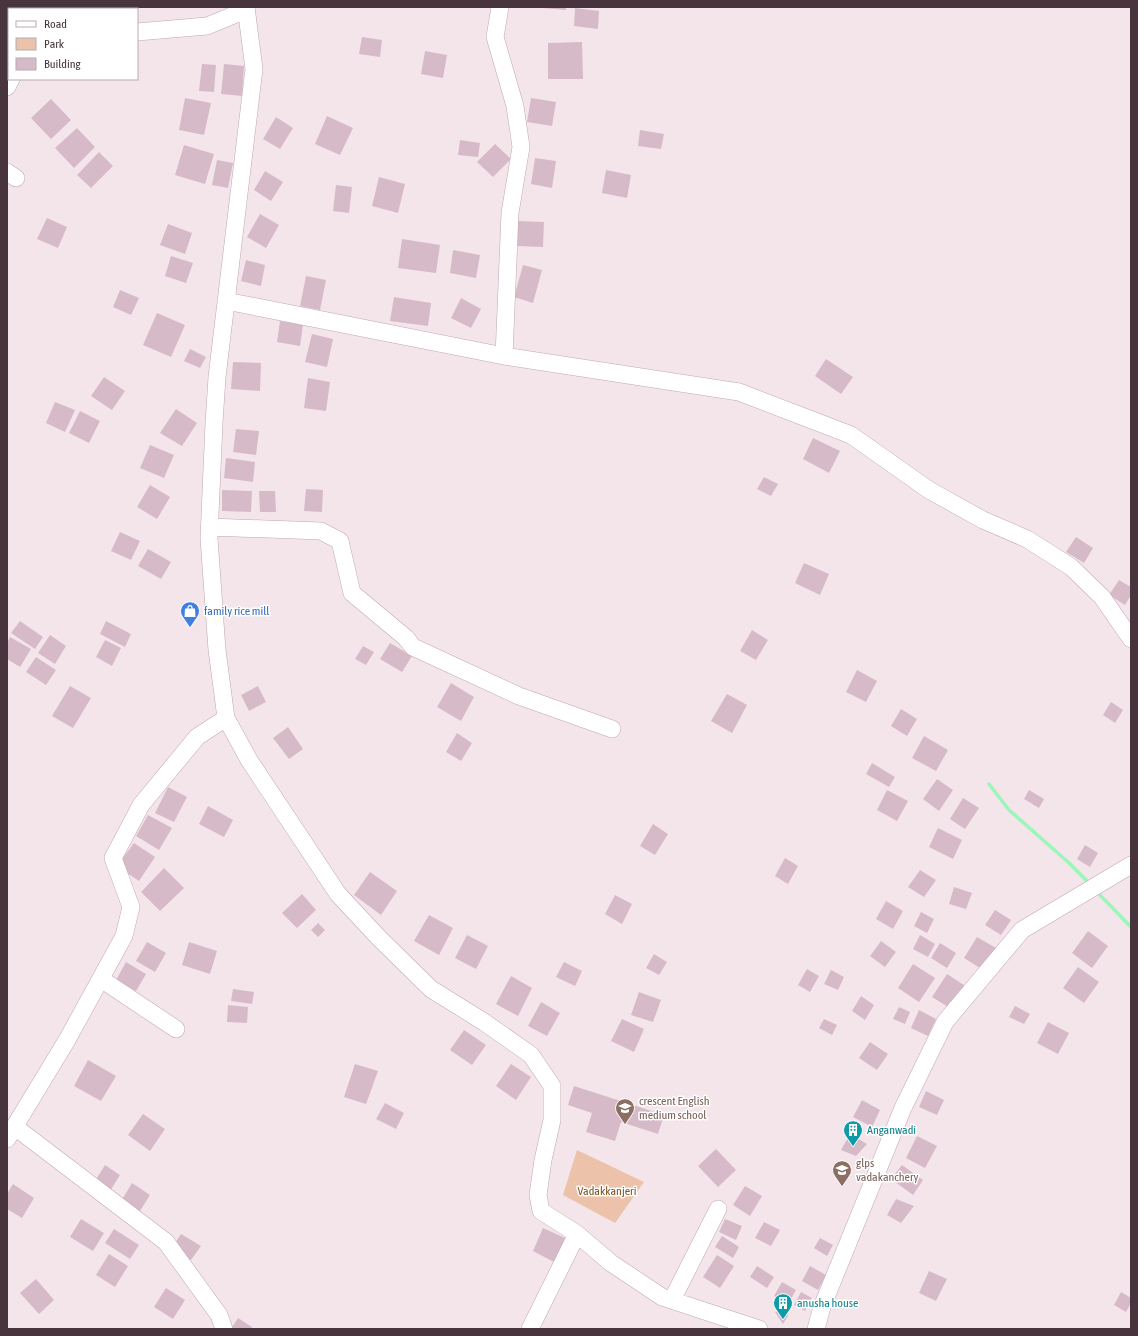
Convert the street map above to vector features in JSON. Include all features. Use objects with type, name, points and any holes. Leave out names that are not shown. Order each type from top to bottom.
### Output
[{"type":"street","points":[[500,7],[495,37],[515,106],[521,147],[510,213],[504,356]]},
{"type":"street","points":[[138,32],[207,26],[246,8],[254,69],[217,377],[209,538],[218,650],[226,718],[249,760],[338,894],[379,938],[431,989],[484,1022],[531,1055],[552,1086],[552,1120],[543,1160],[538,1196],[541,1210],[577,1234],[611,1263],[662,1297],[723,1323],[759,1329]]},
{"type":"street","points":[[226,301],[504,356],[739,392],[851,435],[929,490],[983,520],[1027,539],[1071,567],[1102,597],[1131,639]]},
{"type":"street","points":[[210,527],[321,531],[340,541],[352,593],[406,638],[413,647],[519,696],[612,729]]},
{"type":"street","points":[[224,1329],[219,1315],[166,1242],[11,1133],[67,1040],[124,936],[131,907],[113,858],[141,805],[197,737],[226,718]]},
{"type":"street","points":[[816,1329],[822,1307],[903,1108],[945,1022],[1022,930],[1131,865]]},
{"type":"street","points":[[101,979],[176,1029]]},
{"type":"street","points":[[672,1300],[718,1209]]},
{"type":"street","points":[[530,1329],[577,1234]]},
{"type":"green space","name":"Vadakkanjeri","points":[[577,1150],[644,1182],[615,1223],[563,1195]]},
{"type":"building","points":[[566,7],[566,10],[542,8]]},
{"type":"building","points":[[575,8],[599,11],[598,29],[574,26]]},
{"type":"building","points":[[362,37],[382,40],[380,57],[359,54]]},
{"type":"building","points":[[582,42],[583,79],[548,79],[548,43]]},
{"type":"building","points":[[425,51],[447,55],[443,78],[421,74]]},
{"type":"building","points":[[202,64],[216,65],[214,92],[199,91]]},
{"type":"building","points":[[224,64],[244,66],[242,96],[221,94]]},
{"type":"building","points":[[185,98],[211,103],[204,135],[179,130]]},
{"type":"building","points":[[531,98],[556,102],[552,126],[527,122]]},
{"type":"building","points":[[51,99],[71,120],[51,139],[31,118]]},
{"type":"building","points":[[327,116],[353,128],[340,155],[315,144]]},
{"type":"building","points":[[276,117],[293,128],[280,149],[263,139]]},
{"type":"building","points":[[77,128],[95,147],[74,168],[55,148]]},
{"type":"building","points":[[640,130],[664,134],[661,149],[638,146]]},
{"type":"building","points":[[460,140],[480,143],[478,157],[458,155]]},
{"type":"building","points":[[495,144],[511,159],[493,177],[477,162]]},
{"type":"building","points":[[184,145],[214,154],[205,184],[175,175]]},
{"type":"building","points":[[99,152],[113,166],[91,188],[77,175]]},
{"type":"building","points":[[535,158],[556,161],[552,188],[531,184]]},
{"type":"building","points":[[217,160],[233,163],[228,188],[212,185]]},
{"type":"building","points":[[606,170],[631,175],[627,198],[602,193]]},
{"type":"building","points":[[265,171],[283,182],[271,201],[254,190]]},
{"type":"building","points":[[379,177],[405,184],[398,213],[372,206]]},
{"type":"building","points":[[336,185],[352,187],[349,213],[333,211]]},
{"type":"building","points":[[260,214],[279,225],[266,248],[247,237]]},
{"type":"building","points":[[47,218],[67,227],[58,248],[37,239]]},
{"type":"building","points":[[518,221],[544,222],[543,247],[517,246]]},
{"type":"building","points":[[168,224],[192,233],[185,254],[160,245]]},
{"type":"building","points":[[402,239],[440,245],[436,273],[398,268]]},
{"type":"building","points":[[453,250],[480,255],[476,278],[450,273]]},
{"type":"building","points":[[171,256],[193,263],[186,283],[165,276]]},
{"type":"building","points":[[246,260],[265,265],[261,286],[241,281]]},
{"type":"building","points":[[523,265],[542,270],[533,303],[514,297]]},
{"type":"building","points":[[306,276],[326,280],[320,310],[300,306]]},
{"type":"building","points":[[120,290],[139,298],[131,315],[113,307]]},
{"type":"building","points":[[394,297],[431,303],[428,326],[390,321]]},
{"type":"building","points":[[461,298],[481,309],[471,328],[451,318]]},
{"type":"building","points":[[157,313],[185,325],[171,357],[143,345]]},
{"type":"building","points":[[280,321],[303,325],[300,346],[277,342]]},
{"type":"building","points":[[312,334],[333,339],[327,367],[305,362]]},
{"type":"building","points":[[190,349],[206,357],[200,368],[184,361]]},
{"type":"building","points":[[826,359],[853,377],[841,394],[815,376]]},
{"type":"building","points":[[233,362],[261,363],[260,391],[231,389]]},
{"type":"building","points":[[104,377],[125,391],[112,410],[91,396]]},
{"type":"building","points":[[308,378],[330,382],[326,411],[304,408]]},
{"type":"building","points":[[55,402],[75,410],[65,432],[46,423]]},
{"type":"building","points":[[176,409],[197,423],[182,446],[160,433]]},
{"type":"building","points":[[80,411],[100,421],[89,443],[69,433]]},
{"type":"building","points":[[236,429],[259,431],[256,455],[233,452]]},
{"type":"building","points":[[813,438],[840,451],[829,473],[803,459]]},
{"type":"building","points":[[150,445],[174,455],[164,478],[140,468]]},
{"type":"building","points":[[226,458],[255,462],[253,482],[224,478]]},
{"type":"building","points":[[764,477],[778,484],[771,496],[757,489]]},
{"type":"building","points":[[150,485],[170,497],[157,519],[137,507]]},
{"type":"building","points":[[306,489],[323,490],[322,512],[304,511]]},
{"type":"building","points":[[222,490],[252,491],[251,512],[222,511]]},
{"type":"building","points":[[259,491],[275,491],[276,512],[260,512]]},
{"type":"building","points":[[120,532],[140,541],[131,560],[111,551]]},
{"type":"building","points":[[1076,537],[1093,548],[1084,563],[1066,552]]},
{"type":"building","points":[[148,549],[171,562],[161,579],[138,566]]},
{"type":"building","points":[[804,563],[829,574],[820,595],[795,583]]},
{"type":"building","points":[[1119,580],[1131,587],[1131,595],[1125,605],[1109,595]]},
{"type":"building","points":[[20,621],[43,637],[35,649],[11,633]]},
{"type":"building","points":[[106,621],[131,634],[125,647],[100,634]]},
{"type":"building","points":[[752,630],[768,640],[756,660],[740,651]]},
{"type":"building","points":[[50,635],[66,646],[55,664],[38,653]]},
{"type":"building","points":[[10,637],[31,649],[20,667],[7,659],[7,643]]},
{"type":"building","points":[[105,640],[121,648],[112,666],[96,657]]},
{"type":"building","points":[[390,643],[412,656],[402,672],[380,659]]},
{"type":"building","points":[[363,646],[374,652],[366,665],[355,659]]},
{"type":"building","points":[[36,657],[56,670],[46,685],[26,672]]},
{"type":"building","points":[[857,670],[877,681],[866,702],[846,692]]},
{"type":"building","points":[[451,683],[474,697],[461,721],[437,707]]},
{"type":"building","points":[[70,686],[91,698],[73,728],[52,716]]},
{"type":"building","points":[[258,686],[266,702],[249,711],[241,695]]},
{"type":"building","points":[[727,694],[747,705],[732,733],[711,721]]},
{"type":"building","points":[[1111,702],[1123,710],[1115,723],[1103,715]]},
{"type":"building","points":[[901,709],[917,719],[907,736],[891,726]]},
{"type":"building","points":[[288,727],[303,749],[289,759],[273,738]]},
{"type":"building","points":[[457,733],[472,743],[461,761],[446,752]]},
{"type":"building","points":[[924,736],[948,750],[936,771],[912,758]]},
{"type":"building","points":[[872,763],[895,777],[889,787],[866,774]]},
{"type":"building","points":[[937,779],[953,790],[939,811],[923,799]]},
{"type":"building","points":[[168,787],[187,797],[174,822],[155,813]]},
{"type":"building","points":[[887,790],[908,801],[897,821],[877,810]]},
{"type":"building","points":[[1029,790],[1044,799],[1039,808],[1024,799]]},
{"type":"building","points":[[963,798],[979,808],[965,829],[950,819]]},
{"type":"building","points":[[208,806],[233,820],[224,837],[199,824]]},
{"type":"building","points":[[148,815],[172,828],[159,850],[136,836]]},
{"type":"building","points":[[653,824],[668,834],[655,855],[640,846]]},
{"type":"building","points":[[938,828],[962,840],[953,859],[929,847]]},
{"type":"building","points":[[134,843],[155,857],[139,881],[117,866]]},
{"type":"building","points":[[1085,845],[1098,853],[1090,867],[1077,859]]},
{"type":"building","points":[[785,858],[798,866],[788,884],[775,876]]},
{"type":"building","points":[[164,868],[184,888],[160,911],[141,892]]},
{"type":"building","points":[[920,870],[936,880],[924,897],[908,887]]},
{"type":"building","points":[[370,872],[397,891],[381,915],[354,895]]},
{"type":"building","points":[[954,887],[972,893],[966,909],[949,904]]},
{"type":"building","points":[[302,894],[316,910],[297,928],[282,913]]},
{"type":"building","points":[[615,895],[632,904],[622,924],[605,914]]},
{"type":"building","points":[[886,901],[903,911],[893,929],[876,919]]},
{"type":"building","points":[[995,910],[1011,920],[1001,935],[985,925]]},
{"type":"building","points":[[921,912],[934,919],[927,933],[914,926]]},
{"type":"building","points":[[429,915],[453,928],[439,955],[414,941]]},
{"type":"building","points":[[318,923],[325,930],[318,937],[311,930]]},
{"type":"building","points":[[1088,931],[1108,946],[1092,968],[1072,953]]},
{"type":"building","points":[[467,935],[488,946],[476,969],[455,958]]},
{"type":"building","points":[[920,935],[935,944],[928,957],[913,949]]},
{"type":"building","points":[[977,937],[996,948],[983,970],[964,958]]},
{"type":"building","points":[[881,941],[896,952],[885,967],[870,956]]},
{"type":"building","points":[[147,942],[166,953],[155,972],[136,961]]},
{"type":"building","points":[[189,942],[217,951],[210,974],[182,965]]},
{"type":"building","points":[[940,943],[956,953],[947,968],[931,958]]},
{"type":"building","points":[[654,954],[667,962],[659,975],[646,968]]},
{"type":"building","points":[[126,962],[146,974],[136,991],[116,980]]},
{"type":"building","points":[[564,962],[582,971],[575,986],[556,977]]},
{"type":"building","points":[[913,964],[935,978],[919,1002],[898,988]]},
{"type":"building","points":[[1078,967],[1099,982],[1084,1003],[1063,988]]},
{"type":"building","points":[[807,969],[819,976],[810,992],[798,985]]},
{"type":"building","points":[[831,970],[844,977],[838,990],[824,984]]},
{"type":"building","points":[[947,974],[967,987],[953,1010],[932,997]]},
{"type":"building","points":[[511,976],[532,988],[518,1016],[496,1004]]},
{"type":"building","points":[[233,989],[254,992],[252,1004],[231,1001]]},
{"type":"building","points":[[639,992],[661,1000],[653,1022],[631,1015]]},
{"type":"building","points":[[861,996],[874,1005],[865,1020],[852,1011]]},
{"type":"building","points":[[541,1002],[560,1013],[547,1036],[528,1026]]},
{"type":"building","points":[[228,1005],[248,1007],[247,1023],[227,1022]]},
{"type":"building","points":[[1015,1006],[1030,1014],[1024,1024],[1009,1017]]},
{"type":"building","points":[[899,1007],[910,1012],[905,1024],[893,1019]]},
{"type":"building","points":[[919,1010],[936,1019],[928,1036],[911,1028]]},
{"type":"building","points":[[622,1019],[644,1029],[634,1052],[611,1041]]},
{"type":"building","points":[[824,1019],[837,1025],[832,1035],[819,1028]]},
{"type":"building","points":[[1048,1022],[1069,1033],[1058,1054],[1037,1043]]},
{"type":"building","points":[[464,1030],[486,1045],[472,1065],[450,1050]]},
{"type":"building","points":[[870,1042],[888,1054],[877,1070],[859,1058]]},
{"type":"building","points":[[88,1060],[116,1076],[101,1101],[74,1086]]},
{"type":"building","points":[[355,1064],[378,1071],[366,1104],[344,1097]]},
{"type":"building","points":[[511,1064],[531,1077],[516,1100],[496,1086]]},
{"type":"building","points":[[574,1086],[664,1115],[658,1134],[621,1122],[615,1141],[586,1132],[592,1113],[568,1105]]},
{"type":"building","points":[[926,1091],[944,1100],[937,1115],[919,1107]]},
{"type":"building","points":[[862,1100],[880,1110],[872,1127],[853,1117]]},
{"type":"building","points":[[385,1103],[404,1113],[396,1129],[376,1119]]},
{"type":"building","points":[[143,1114],[165,1129],[150,1151],[128,1135]]},
{"type":"building","name":"Anganwadi","points":[[850,1134],[867,1144],[856,1156],[841,1150]]},
{"type":"building","points":[[917,1136],[937,1146],[925,1168],[906,1158]]},
{"type":"building","points":[[716,1149],[736,1170],[718,1187],[698,1166]]},
{"type":"building","points":[[105,1165],[120,1175],[110,1191],[95,1181]]},
{"type":"building","points":[[902,1165],[923,1180],[913,1195],[891,1179]]},
{"type":"building","points":[[132,1183],[150,1195],[138,1214],[120,1203]]},
{"type":"building","points":[[13,1184],[34,1198],[22,1218],[7,1209],[7,1194]]},
{"type":"building","points":[[745,1186],[762,1196],[750,1216],[733,1205]]},
{"type":"building","points":[[896,1199],[914,1206],[901,1223],[887,1215]]},
{"type":"building","points":[[81,1219],[104,1233],[93,1251],[70,1237]]},
{"type":"building","points":[[725,1219],[742,1226],[736,1240],[719,1232]]},
{"type":"building","points":[[764,1222],[780,1230],[771,1246],[755,1238]]},
{"type":"building","points":[[543,1228],[565,1238],[554,1262],[533,1251]]},
{"type":"building","points":[[114,1229],[139,1245],[130,1259],[105,1243]]},
{"type":"building","points":[[181,1234],[201,1246],[191,1260],[172,1248]]},
{"type":"building","points":[[722,1236],[739,1247],[733,1258],[715,1247]]},
{"type":"building","points":[[820,1238],[833,1245],[827,1256],[814,1248]]},
{"type":"building","points":[[109,1254],[128,1266],[115,1287],[96,1275]]},
{"type":"building","points":[[717,1255],[734,1266],[720,1288],[703,1277]]},
{"type":"building","points":[[757,1266],[774,1277],[767,1288],[750,1277]]},
{"type":"building","points":[[810,1266],[826,1275],[818,1290],[802,1281]]},
{"type":"building","points":[[929,1271],[947,1279],[936,1301],[919,1293]]},
{"type":"building","points":[[36,1279],[54,1300],[39,1314],[20,1293]]},
{"type":"building","points":[[782,1282],[796,1290],[788,1304],[774,1296]]},
{"type":"building","points":[[166,1288],[185,1300],[173,1319],[154,1307]]},
{"type":"building","points":[[801,1292],[812,1298],[805,1311],[794,1305]]},
{"type":"building","points":[[1121,1292],[1131,1298],[1131,1303],[1126,1312],[1114,1305]]},
{"type":"building","name":"anusha house","points":[[787,1310],[788,1316],[783,1324],[775,1312]]},
{"type":"building","points":[[238,1318],[252,1327],[251,1329],[231,1329]]},
{"type":"waterway","points":[[989,784],[1009,810],[1068,862],[1090,884]]},
{"type":"waterway","points":[[1097,892],[1131,927]]},
{"type":"place","name":"family rice mill","points":[[190,628]]},
{"type":"place","name":"crescent English medium school","points":[[625,1125]]},
{"type":"place","name":"Anganwadi","points":[[853,1147]]},
{"type":"place","name":"glps vadakanchery","points":[[842,1187]]},
{"type":"place","name":"anusha house","points":[[783,1320]]}]
